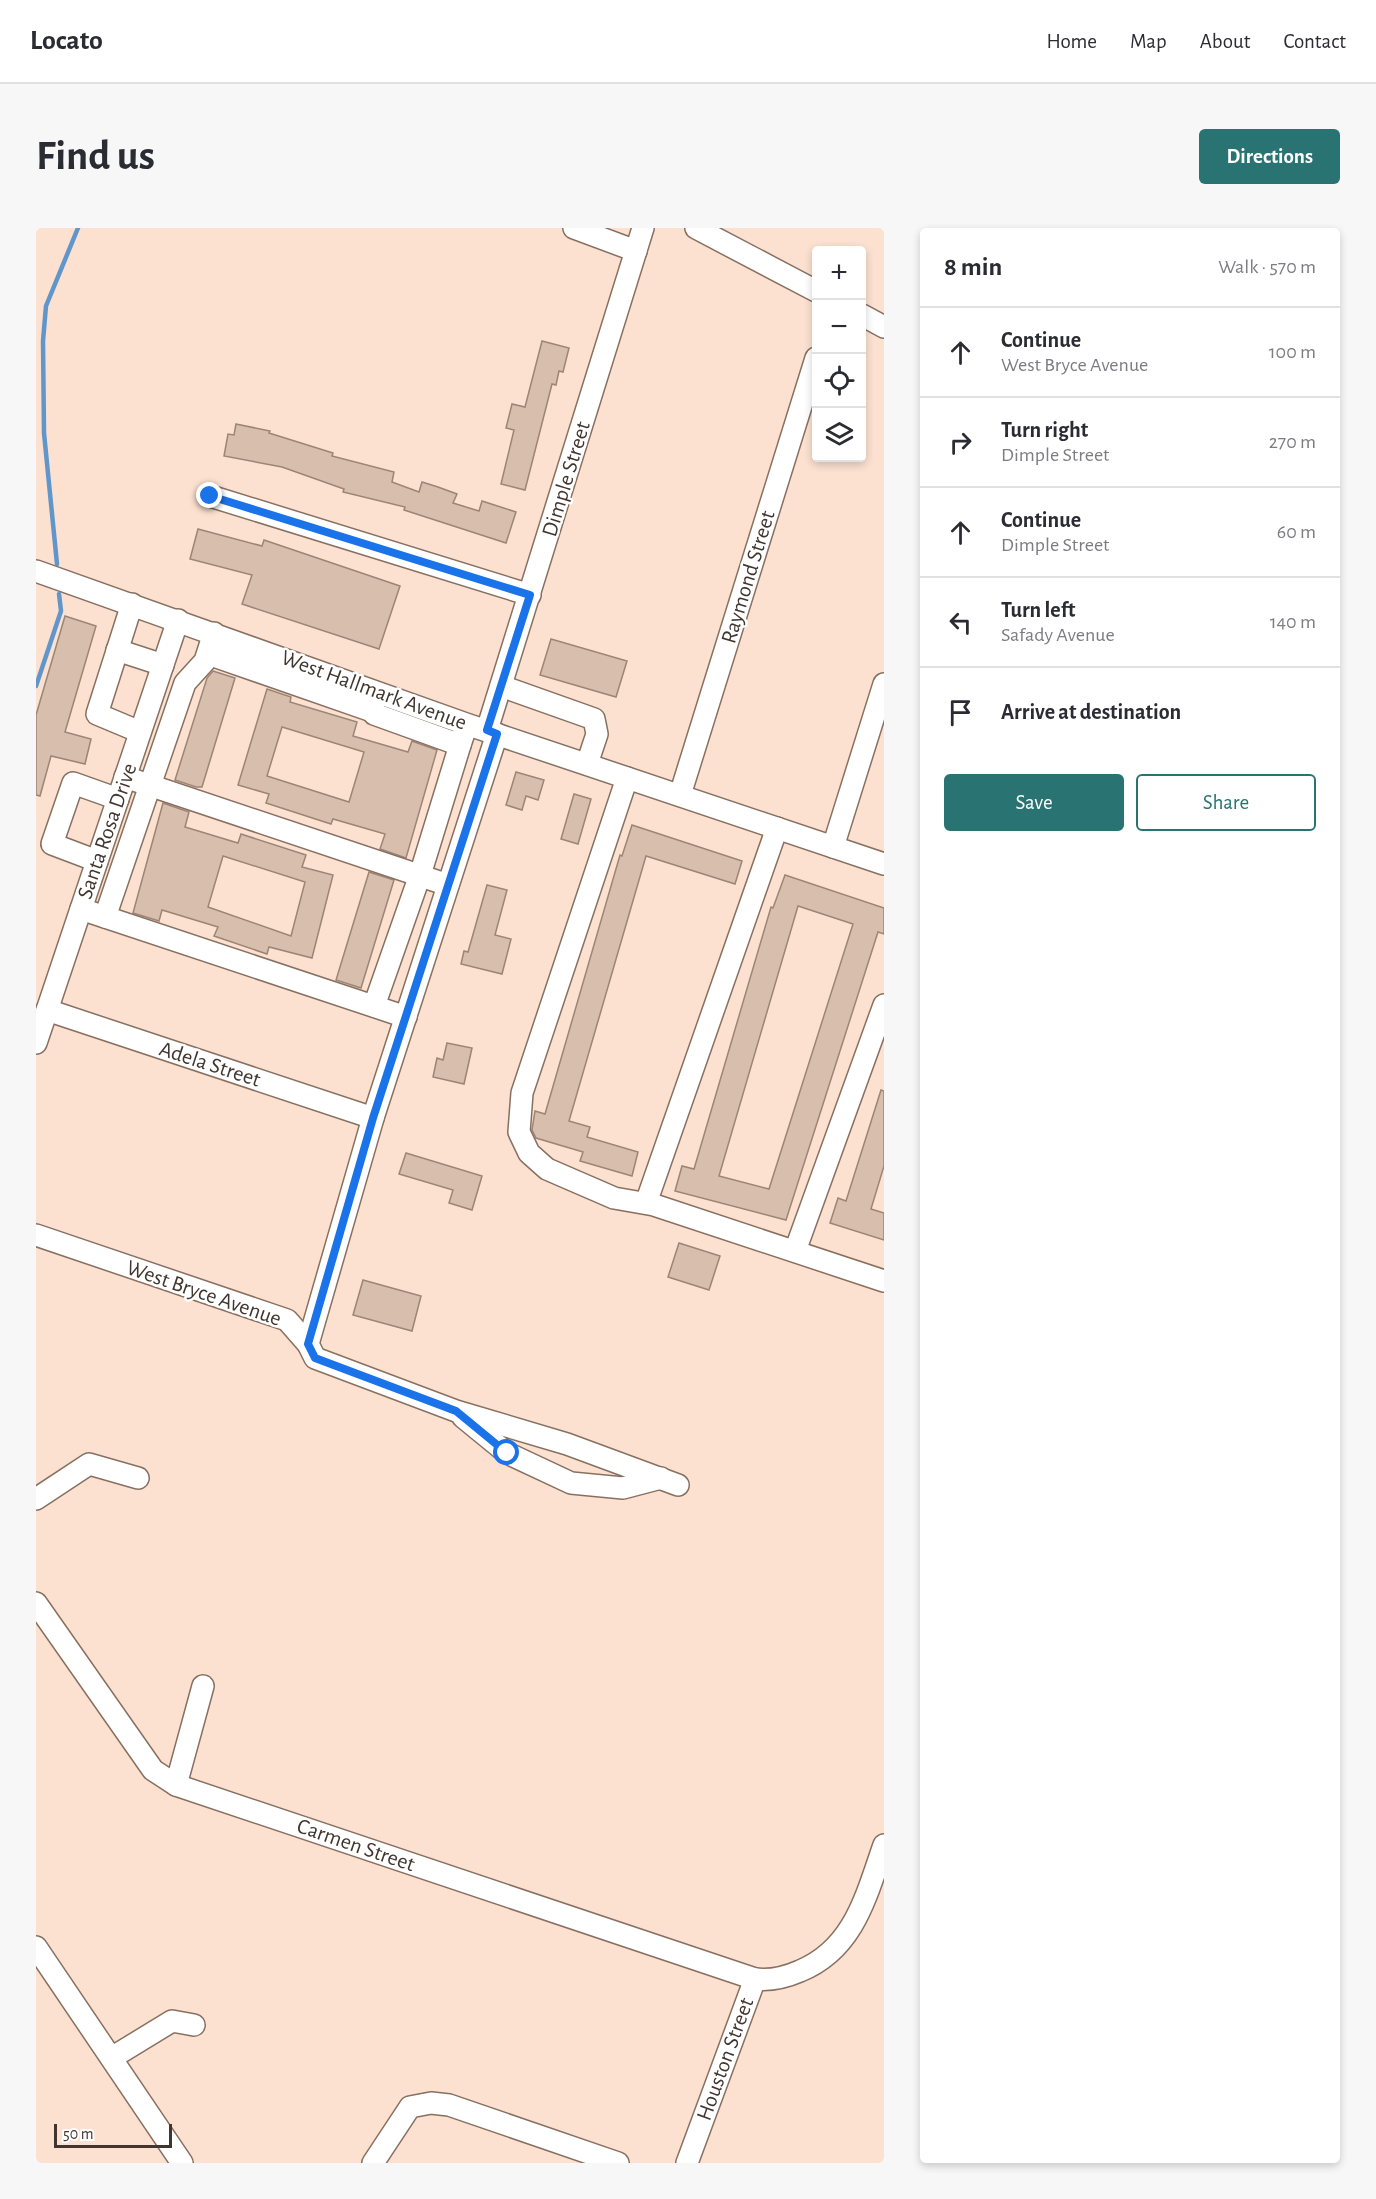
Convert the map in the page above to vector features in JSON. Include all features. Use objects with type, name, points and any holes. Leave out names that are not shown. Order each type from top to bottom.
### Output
[{"type":"street","points":[[574,228],[636,251]]},
{"type":"street","name":"Dimple Street","points":[[308,1344],[373,1118],[448,885],[492,732],[501,686],[643,228]]},
{"type":"street","points":[[696,228],[812,289]]},
{"type":"street","points":[[866,318],[884,327]]},
{"type":"street","name":"Raymond Street","points":[[680,795],[812,371]]},
{"type":"street","points":[[210,496],[530,595]]},
{"type":"street","name":"West Hallmark Avenue","points":[[38,578],[132,604],[214,633],[374,701],[492,732],[884,864]]},
{"type":"street","points":[[132,604],[97,714],[140,732]]},
{"type":"street","name":"Santa Rosa Drive","points":[[36,1043],[178,620]]},
{"type":"street","points":[[105,917],[185,683],[195,675],[208,654],[214,633]]},
{"type":"street","points":[[117,650],[163,665]]},
{"type":"street","points":[[208,654],[374,701],[460,745]]},
{"type":"street","points":[[833,847],[884,684]]},
{"type":"street","points":[[501,686],[594,719],[597,734],[587,764]]},
{"type":"street","points":[[374,1006],[420,875],[466,724]]},
{"type":"street","points":[[125,777],[448,885]]},
{"type":"street","points":[[627,778],[522,1093],[519,1132],[529,1153],[547,1169],[614,1198],[646,1203],[884,1281]]},
{"type":"street","points":[[97,861],[52,844],[74,783],[118,798]]},
{"type":"street","points":[[646,1203],[777,828]]},
{"type":"street","points":[[81,909],[406,1017]]},
{"type":"street","points":[[795,1251],[884,1005]]},
{"type":"street","name":"Adela Street","points":[[47,1010],[373,1118]]},
{"type":"street","name":"West Bryce Avenue","points":[[36,1234],[287,1320],[308,1344],[315,1358],[456,1411],[567,1444],[670,1481],[623,1488],[571,1483],[507,1453],[456,1411]]},
{"type":"street","points":[[36,1499],[89,1464],[138,1478]]},
{"type":"street","name":"Carmen Street","points":[[36,1603],[153,1770],[176,1785],[755,1979]]},
{"type":"street","points":[[176,1785],[203,1686]]},
{"type":"street","name":"Houston Street","points":[[687,2163],[755,1979],[770,1981],[794,1974],[812,1966],[838,1946],[859,1916],[884,1845]]},
{"type":"street","points":[[36,1947],[113,2057],[182,2163]]},
{"type":"street","points":[[113,2057],[172,2020],[194,2025]]},
{"type":"street","points":[[373,2163],[410,2107],[422,2104],[449,2105],[618,2163]]},
{"type":"building","points":[[542,341],[569,348],[563,372],[559,371],[556,385],[552,384],[525,490],[501,484],[514,430],[506,428],[512,404],[525,407]]},
{"type":"building","points":[[236,424],[270,431],[269,433],[333,453],[332,456],[394,472],[392,482],[419,492],[422,482],[438,487],[457,494],[453,503],[479,511],[482,501],[516,512],[506,543],[404,510],[405,507],[343,492],[344,489],[282,467],[224,456],[228,434],[234,435]]},
{"type":"building","points":[[198,529],[262,546],[264,540],[400,586],[379,649],[242,604],[252,575],[190,559]]},
{"type":"building","points":[[65,616],[96,626],[65,732],[91,739],[85,764],[51,756],[40,796],[36,795],[36,715]]},
{"type":"building","points":[[551,639],[627,661],[616,697],[540,675]]},
{"type":"building","points":[[213,671],[235,678],[202,787],[196,787],[175,780],[207,678]]},
{"type":"building","points":[[267,689],[291,697],[290,702],[357,722],[353,736],[408,752],[412,741],[437,750],[406,858],[380,849],[385,834],[333,819],[331,824],[266,803],[269,794],[238,785]],"holes":[[[282,727],[364,752],[349,802],[267,776]]]},
{"type":"building","points":[[516,772],[544,780],[538,800],[526,796],[522,810],[506,805]]},
{"type":"building","points":[[574,794],[591,799],[578,844],[561,839]]},
{"type":"building","points":[[163,803],[189,812],[185,827],[238,843],[241,834],[306,855],[302,867],[333,875],[312,958],[269,947],[267,954],[214,936],[218,927],[162,910],[159,921],[133,913]],"holes":[[[223,856],[305,882],[291,936],[208,907]]]},
{"type":"building","points":[[632,825],[742,861],[735,884],[646,856],[569,1121],[590,1127],[587,1137],[638,1152],[632,1176],[580,1161],[583,1152],[536,1138],[532,1130],[535,1111],[545,1114],[620,855],[622,856]]},
{"type":"building","points":[[369,872],[394,880],[361,988],[336,980]]},
{"type":"building","points":[[785,875],[884,908],[884,934],[878,932],[786,1220],[675,1191],[682,1166],[694,1169],[771,907],[773,908]],"holes":[[[798,906],[853,924],[769,1189],[719,1176]]]},
{"type":"building","points":[[487,885],[507,890],[495,935],[511,939],[502,974],[461,964],[464,951],[468,952]]},
{"type":"building","points":[[447,1043],[472,1048],[464,1084],[433,1077],[437,1058],[443,1060]]},
{"type":"building","points":[[881,1090],[884,1091],[884,1166],[871,1209],[884,1213],[884,1240],[830,1223],[838,1198],[846,1201]]},
{"type":"building","points":[[406,1153],[482,1176],[472,1210],[449,1203],[453,1190],[399,1174]]},
{"type":"building","points":[[679,1243],[720,1256],[709,1290],[668,1277]]},
{"type":"building","points":[[363,1280],[421,1296],[412,1331],[353,1315]]},
{"type":"waterway","points":[[57,564],[44,433],[43,341],[46,306],[78,228]]},
{"type":"waterway","points":[[36,686],[61,611],[59,594]]},
{"type":"route","points":[[210,496],[530,595],[487,730],[497,734],[373,1118],[308,1344],[315,1358],[456,1411],[507,1453]]}]
